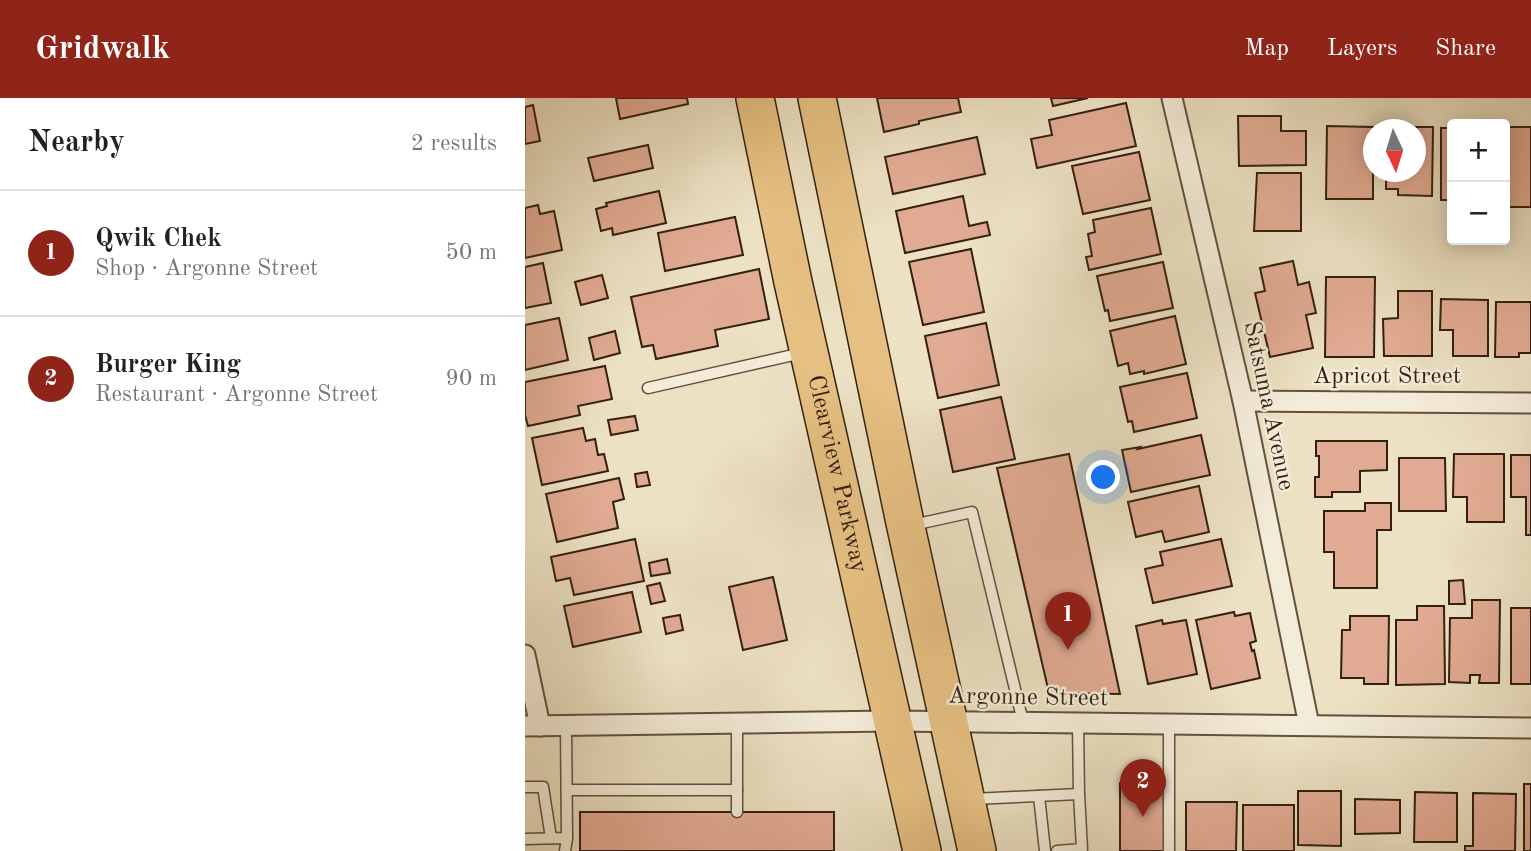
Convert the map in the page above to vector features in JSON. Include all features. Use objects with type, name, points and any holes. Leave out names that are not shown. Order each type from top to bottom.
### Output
[{"type":"highway","name":"Clearview Parkway","points":[[755,98],[891,721],[922,851]]},
{"type":"highway","points":[[817,98],[906,527],[977,851]]},
{"type":"street","name":"Satsuma Avenue","points":[[1172,98],[1243,401],[1309,725]]},
{"type":"street","name":"Apricot Street","points":[[1243,401],[1531,403]]},
{"type":"street","points":[[525,655],[532,726]]},
{"type":"street","name":"Argonne Street","points":[[532,726],[948,721],[1531,728]]},
{"type":"lane","points":[[648,388],[809,351]]},
{"type":"lane","points":[[906,527],[972,512],[1023,722]]},
{"type":"lane","points":[[737,723],[737,812]]},
{"type":"lane","points":[[1057,851],[1082,849],[1078,723]]},
{"type":"lane","points":[[1169,724],[1169,851]]},
{"type":"lane","points":[[565,851],[566,726]]},
{"type":"lane","points":[[525,787],[543,787],[551,838]]},
{"type":"lane","points":[[567,790],[737,790]]},
{"type":"lane","points":[[965,799],[1079,794]]},
{"type":"lane","points":[[1039,796],[1045,851]]},
{"type":"lane","points":[[525,838],[567,838]]},
{"type":"building","points":[[616,98],[687,98],[688,104],[620,119]]},
{"type":"building","points":[[877,98],[958,98],[961,112],[884,132]]},
{"type":"building","points":[[1051,98],[1088,98],[1053,106]]},
{"type":"building","points":[[1126,103],[1136,146],[1037,168],[1031,139],[1052,135],[1049,120]]},
{"type":"building","points":[[533,105],[540,141],[525,144],[525,107]]},
{"type":"building","points":[[1238,116],[1281,116],[1281,131],[1306,131],[1306,165],[1239,166]]},
{"type":"building","points":[[1327,126],[1363,127],[1363,182],[1373,182],[1373,199],[1326,199]]},
{"type":"building","points":[[1426,127],[1433,127],[1432,196],[1398,195],[1398,189],[1386,189],[1386,182],[1426,182]]},
{"type":"building","points":[[1510,127],[1531,127],[1531,207],[1510,207]]},
{"type":"building","points":[[1441,128],[1447,128],[1447,200],[1441,200]]},
{"type":"building","points":[[977,137],[985,174],[893,194],[885,157]]},
{"type":"building","points":[[648,145],[653,168],[594,181],[588,158]]},
{"type":"building","points":[[1139,152],[1150,200],[1083,214],[1072,166]]},
{"type":"building","points":[[1257,173],[1301,173],[1301,231],[1254,231]]},
{"type":"building","points":[[659,191],[666,223],[613,235],[612,228],[601,231],[596,209],[607,206],[606,203]]},
{"type":"building","points":[[963,196],[969,226],[987,222],[990,235],[905,253],[896,211]]},
{"type":"building","points":[[538,205],[540,214],[554,211],[562,250],[525,258],[525,208]]},
{"type":"building","points":[[1151,208],[1161,254],[1089,270],[1086,257],[1092,256],[1088,234],[1095,232],[1093,220]]},
{"type":"building","points":[[735,217],[743,255],[665,271],[658,233]]},
{"type":"building","points":[[971,249],[984,312],[923,325],[909,262]]},
{"type":"building","points":[[1293,261],[1298,285],[1309,282],[1316,313],[1306,315],[1313,348],[1270,357],[1255,293],[1265,291],[1260,268]]},
{"type":"building","points":[[1163,262],[1173,308],[1110,321],[1097,276]]},
{"type":"building","points":[[543,263],[551,303],[525,308],[525,267]]},
{"type":"building","points":[[759,269],[769,319],[715,330],[718,346],[656,359],[653,345],[642,347],[631,297]]},
{"type":"building","points":[[602,275],[608,298],[581,305],[575,282]]},
{"type":"building","points":[[1326,277],[1375,277],[1374,357],[1325,357]]},
{"type":"building","points":[[1398,291],[1432,291],[1432,356],[1384,356],[1383,319],[1398,318]]},
{"type":"building","points":[[1441,299],[1488,300],[1488,356],[1453,356],[1453,330],[1440,330]]},
{"type":"building","points":[[1496,302],[1531,302],[1531,353],[1519,353],[1519,357],[1495,357]]},
{"type":"building","points":[[1175,316],[1186,364],[1144,374],[1144,371],[1130,374],[1128,363],[1118,366],[1110,331]]},
{"type":"building","points":[[559,318],[568,360],[525,370],[525,325]]},
{"type":"building","points":[[986,323],[999,385],[938,398],[925,336]]},
{"type":"building","points":[[615,331],[620,353],[594,360],[589,338]]},
{"type":"building","points":[[605,366],[612,399],[578,406],[580,415],[528,426],[525,415],[525,382]]},
{"type":"building","points":[[1187,373],[1197,418],[1134,432],[1132,421],[1128,422],[1120,387]]},
{"type":"building","points":[[1001,397],[1015,459],[953,472],[940,410]]},
{"type":"building","points":[[635,416],[638,430],[611,435],[608,420]]},
{"type":"building","points":[[583,428],[586,441],[595,439],[598,455],[604,454],[608,471],[542,485],[532,438]]},
{"type":"building","points":[[1201,435],[1210,475],[1131,492],[1122,450]]},
{"type":"building","points":[[1316,441],[1387,441],[1387,470],[1360,471],[1360,492],[1332,492],[1332,497],[1315,497],[1315,477],[1319,477]]},
{"type":"building","points":[[1069,454],[1120,694],[1049,693],[997,468]]},
{"type":"building","points":[[1454,454],[1504,454],[1504,522],[1467,522],[1467,497],[1453,497]]},
{"type":"building","points":[[1511,455],[1531,455],[1531,535],[1526,535],[1526,497],[1511,497]]},
{"type":"building","points":[[1399,458],[1445,458],[1446,511],[1399,511]]},
{"type":"building","points":[[647,472],[650,485],[637,487],[635,474]]},
{"type":"building","points":[[619,478],[624,499],[613,502],[618,528],[557,542],[546,494]]},
{"type":"building","points":[[1199,486],[1209,532],[1165,542],[1162,531],[1136,537],[1128,502]]},
{"type":"building","points":[[1365,503],[1391,503],[1391,530],[1377,530],[1377,588],[1334,588],[1334,552],[1324,552],[1324,511],[1365,511]]},
{"type":"building","points":[[635,539],[644,581],[574,595],[570,578],[556,581],[551,557]]},
{"type":"building","points":[[1221,539],[1232,586],[1153,603],[1145,569],[1163,565],[1160,552]]},
{"type":"building","points":[[667,559],[670,573],[651,576],[649,563]]},
{"type":"building","points":[[773,577],[787,640],[743,650],[729,587]]},
{"type":"building","points":[[1463,580],[1465,604],[1449,604],[1449,581]]},
{"type":"building","points":[[660,583],[665,601],[651,604],[647,586]]},
{"type":"building","points":[[632,592],[641,632],[573,647],[564,606]]},
{"type":"building","points":[[1472,600],[1500,600],[1499,683],[1479,683],[1480,675],[1470,675],[1470,683],[1449,682],[1450,618],[1472,618]]},
{"type":"building","points":[[1417,606],[1444,606],[1445,684],[1396,685],[1396,620],[1417,620]]},
{"type":"building","points":[[1511,608],[1531,608],[1531,684],[1511,684]]},
{"type":"building","points":[[1234,612],[1235,616],[1250,613],[1256,641],[1250,643],[1260,678],[1211,689],[1196,620]]},
{"type":"building","points":[[680,615],[683,630],[666,634],[663,618]]},
{"type":"building","points":[[1350,616],[1389,616],[1388,684],[1364,684],[1364,678],[1341,678],[1342,630],[1350,630]]},
{"type":"building","points":[[1162,620],[1163,624],[1186,620],[1197,674],[1148,684],[1136,626]]},
{"type":"building","points":[[1120,783],[1165,783],[1166,851],[1120,851]]},
{"type":"building","points":[[1524,784],[1531,784],[1531,851],[1524,851]]},
{"type":"building","points":[[1298,791],[1341,791],[1341,846],[1298,845]]},
{"type":"building","points":[[1415,792],[1457,793],[1457,842],[1414,842]]},
{"type":"building","points":[[1473,793],[1516,794],[1515,851],[1465,851],[1465,846],[1473,846]]},
{"type":"building","points":[[1355,799],[1400,800],[1400,833],[1355,834]]},
{"type":"building","points":[[1186,802],[1237,802],[1236,851],[1186,851]]},
{"type":"building","points":[[1243,805],[1294,805],[1294,851],[1243,851]]},
{"type":"building","points":[[580,812],[834,812],[834,851],[580,851]]},
{"type":"place","name":"Qwik Chek","points":[[1068,650]]},
{"type":"place","name":"Burger King","points":[[1143,817]]}]
